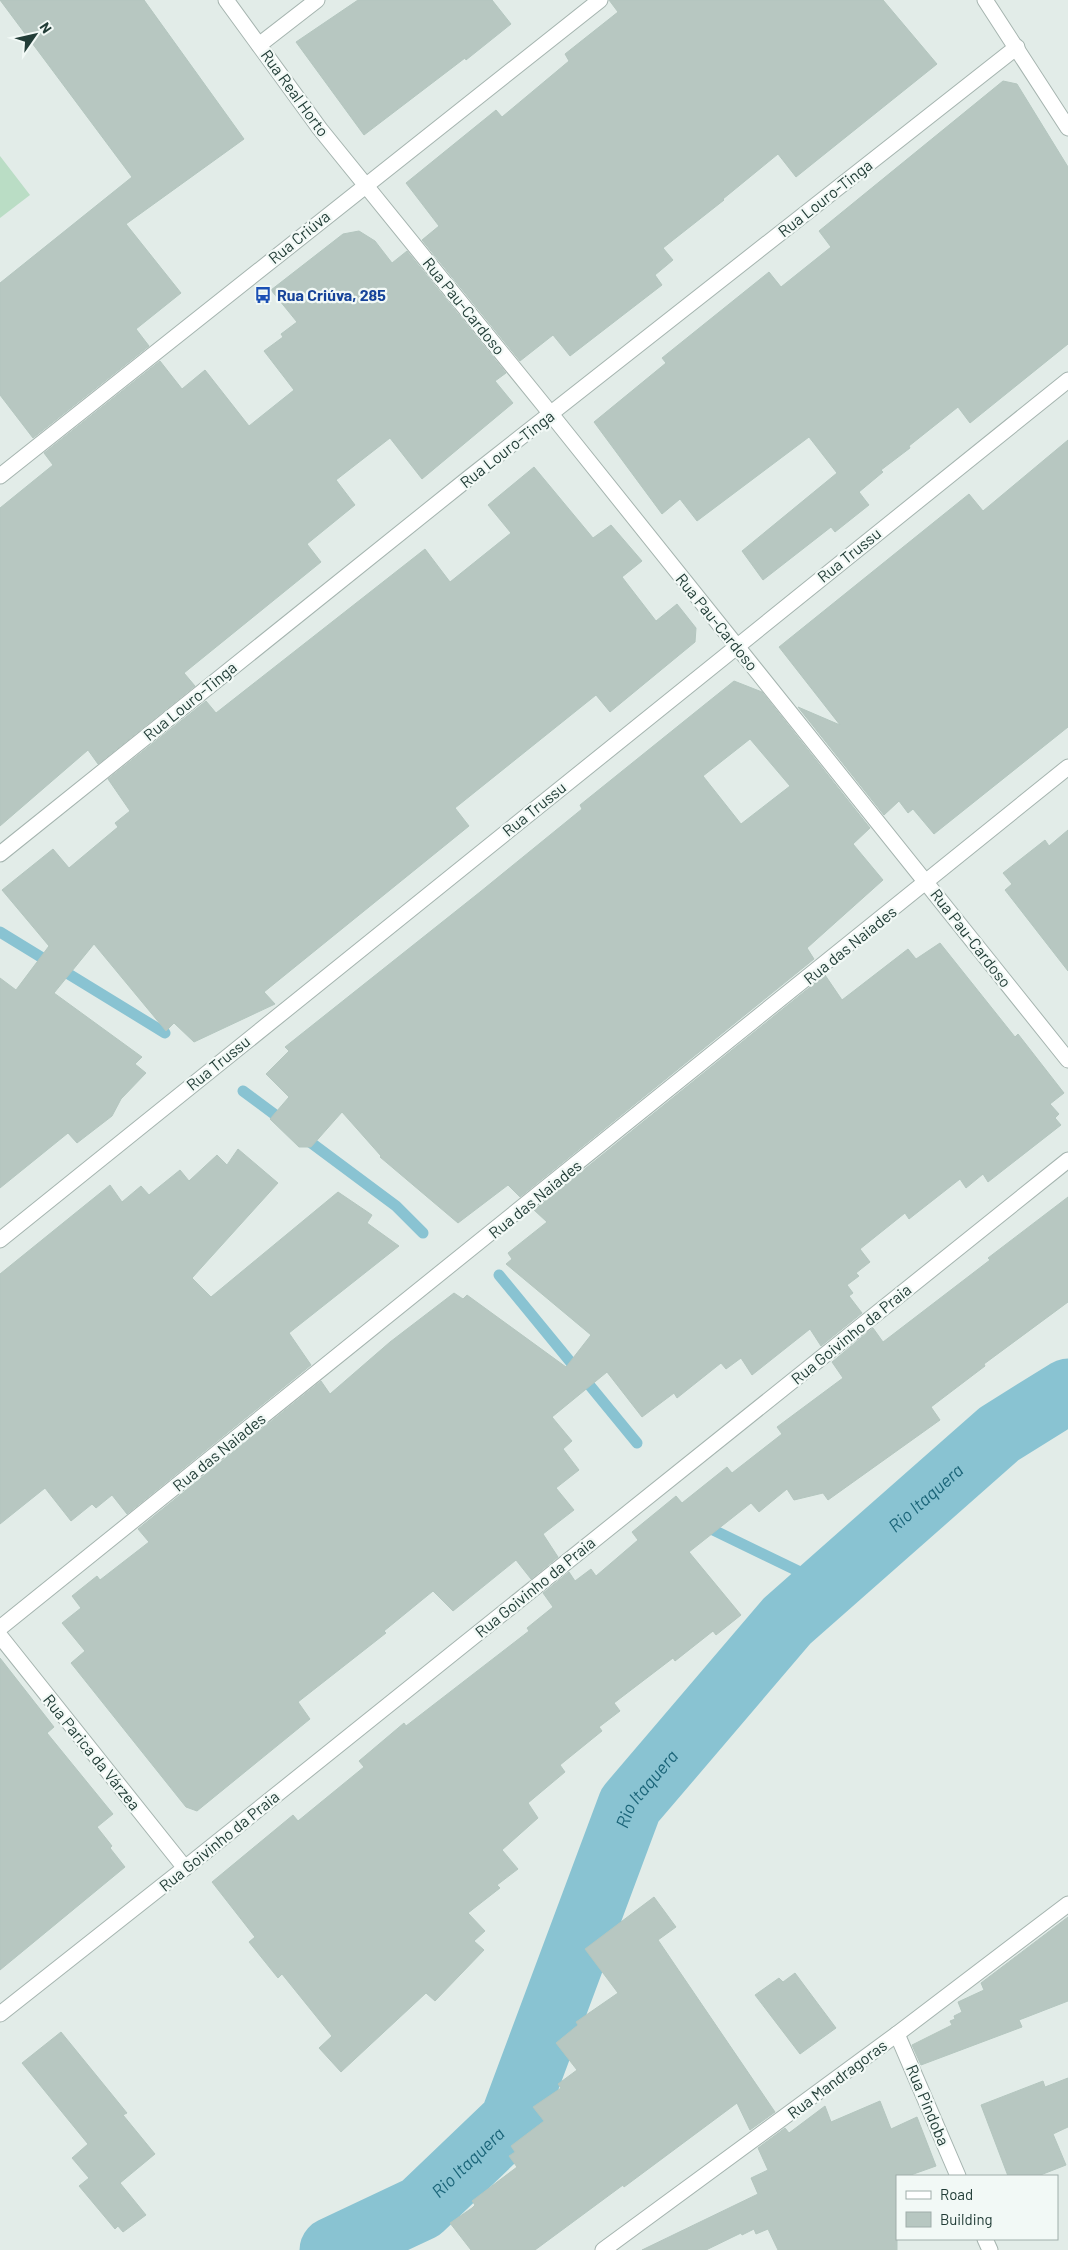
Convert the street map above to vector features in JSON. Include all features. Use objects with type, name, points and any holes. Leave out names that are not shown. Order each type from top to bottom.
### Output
[{"type":"street","name":"Rua Real Horto","points":[[226,0],[320,129],[365,185]]},
{"type":"street","points":[[259,45],[317,0]]},
{"type":"street","name":"Rua Criúva","points":[[0,476],[600,0]]},
{"type":"street","points":[[986,0],[1068,128]]},
{"type":"street","name":"Rua Louro-Tinga","points":[[0,854],[462,483],[1016,47]]},
{"type":"street","name":"Rua Pau-Cardoso","points":[[365,185],[928,882],[1068,1060]]},
{"type":"street","name":"Rua Trussu","points":[[0,1240],[1068,380]]},
{"type":"street","name":"Rua das Naiades","points":[[0,1628],[928,882],[1068,767]]},
{"type":"street","name":"Rua Goivinho da Praia","points":[[0,2014],[185,1868],[1068,1160]]},
{"type":"street","name":"Rua Parica da Várzea","points":[[0,1636],[185,1868]]},
{"type":"street","name":"Rua Mandragoras","points":[[603,2250],[897,2034],[1068,1904]]},
{"type":"street","name":"Rua Pindoba","points":[[897,2034],[958,2175]]},
{"type":"green space","points":[[0,156],[30,195],[0,218]]},
{"type":"building","points":[[0,0],[144,0],[244,139],[126,224],[181,293],[136,329],[149,346],[33,438],[0,395],[0,283],[132,177]]},
{"type":"building","points":[[358,0],[492,0],[511,24],[466,60],[465,58],[364,135],[296,42]]},
{"type":"building","points":[[609,0],[883,0],[937,64],[796,177],[778,154],[663,248],[673,260],[655,275],[662,285],[570,356],[553,335],[520,361],[422,240],[439,226],[406,183],[496,110],[502,117],[569,61],[565,54],[618,12]]},
{"type":"building","points":[[1003,81],[1017,84],[1068,167],[1068,344],[970,423],[958,407],[881,470],[883,472],[859,492],[869,505],[835,532],[831,527],[763,580],[742,551],[837,473],[809,437],[697,521],[680,499],[662,514],[594,422],[666,363],[662,358],[769,272],[781,287],[831,247],[819,231]]},
{"type":"building","points":[[359,231],[375,241],[392,263],[407,251],[506,373],[495,381],[513,403],[422,479],[390,438],[336,480],[355,505],[307,544],[321,562],[184,673],[195,686],[98,764],[88,750],[0,826],[0,508],[53,465],[44,453],[160,361],[182,389],[205,370],[249,426],[294,390],[264,351],[283,337],[281,334],[297,322],[271,290],[343,234]]},
{"type":"building","points":[[1068,440],[1068,727],[934,834],[913,809],[908,813],[899,801],[884,815],[798,707],[840,725],[779,647],[969,494],[983,511]]},
{"type":"building","points":[[534,467],[593,538],[611,525],[642,561],[622,577],[656,621],[677,604],[696,628],[695,642],[610,712],[596,695],[455,808],[469,826],[264,992],[275,1004],[194,1042],[174,1023],[166,1031],[94,944],[54,993],[142,1057],[135,1064],[146,1073],[121,1099],[112,1116],[77,1143],[68,1133],[0,1188],[0,978],[16,990],[49,946],[2,890],[53,849],[69,868],[118,827],[115,823],[130,811],[108,779],[206,701],[216,713],[425,549],[450,582],[511,533],[488,505]]},
{"type":"building","points":[[734,681],[762,692],[870,828],[853,844],[883,880],[807,948],[814,959],[520,1197],[508,1185],[458,1223],[380,1157],[342,1112],[311,1147],[299,1147],[270,1119],[289,1097],[266,1074],[289,1051],[285,1047],[582,809],[580,805]],"holes":[[[750,739],[790,786],[741,824],[703,776]]]},
{"type":"building","points":[[1068,830],[1068,971],[1005,890],[1012,884],[1003,873],[1045,840],[1049,846]]},
{"type":"building","points":[[940,943],[1015,1037],[1018,1034],[1064,1093],[1050,1104],[1059,1114],[1055,1118],[1061,1125],[988,1182],[983,1174],[966,1188],[960,1179],[909,1219],[905,1213],[860,1249],[870,1262],[856,1273],[859,1276],[847,1285],[853,1293],[849,1296],[862,1313],[821,1346],[810,1329],[752,1375],[741,1358],[726,1369],[721,1363],[677,1398],[674,1393],[642,1417],[607,1372],[552,1417],[572,1441],[563,1449],[579,1470],[556,1488],[574,1510],[543,1534],[558,1557],[531,1579],[516,1560],[453,1611],[433,1591],[384,1631],[386,1633],[298,1702],[310,1719],[197,1811],[186,1807],[71,1663],[85,1651],[62,1623],[81,1608],[72,1596],[97,1576],[100,1580],[149,1542],[138,1529],[321,1381],[330,1394],[390,1342],[454,1293],[463,1299],[467,1295],[566,1367],[591,1335],[506,1264],[512,1259],[508,1253],[547,1222],[534,1210],[825,975],[842,1000],[908,949],[916,959]]},
{"type":"building","points":[[238,1149],[278,1183],[192,1278],[211,1297],[338,1192],[372,1215],[367,1223],[399,1246],[289,1333],[311,1365],[127,1514],[112,1495],[96,1508],[92,1504],[71,1521],[45,1488],[0,1524],[0,1274],[110,1185],[122,1202],[141,1186],[149,1195],[180,1170],[189,1181],[217,1155],[227,1165]]},
{"type":"building","points":[[1068,1197],[1068,1302],[984,1364],[985,1366],[931,1407],[940,1420],[828,1500],[823,1493],[794,1500],[787,1489],[759,1512],[751,1503],[689,1552],[741,1615],[716,1635],[713,1631],[675,1661],[673,1658],[614,1703],[620,1711],[599,1727],[602,1731],[560,1765],[565,1772],[528,1803],[538,1818],[502,1850],[518,1869],[497,1885],[500,1888],[468,1913],[485,1931],[474,1941],[484,1950],[435,2001],[426,1993],[341,2072],[319,2048],[332,2036],[282,1974],[278,1978],[249,1942],[255,1937],[212,1882],[293,1815],[298,1821],[364,1767],[359,1761],[404,1723],[406,1726],[529,1631],[527,1628],[553,1607],[543,1593],[569,1572],[575,1581],[591,1569],[596,1576],[638,1540],[632,1532],[676,1496],[682,1503],[727,1467],[732,1473],[782,1434],[777,1427],[843,1378],[832,1362],[873,1328],[883,1342]]},
{"type":"building","points":[[0,1658],[54,1727],[47,1733],[113,1814],[97,1827],[125,1867],[0,1970]]},
{"type":"building","points":[[654,1897],[676,1927],[658,1940],[775,2112],[750,2130],[737,2103],[535,2250],[471,2250],[450,2223],[475,2205],[472,2201],[517,2167],[509,2156],[515,2152],[511,2146],[544,2121],[533,2107],[561,2088],[558,2084],[577,2070],[556,2043],[578,2025],[576,2022],[618,1993],[585,1949]]},
{"type":"building","points":[[1068,1917],[1068,2001],[1019,2020],[1022,2027],[921,2065],[912,2045],[952,2025],[950,2021],[955,2019],[954,2016],[962,2012],[958,2002],[984,1990],[981,1983]]},
{"type":"building","points":[[795,1973],[836,2028],[800,2054],[755,1995],[779,1978],[783,1982]]},
{"type":"building","points":[[61,2032],[127,2113],[123,2115],[155,2154],[120,2183],[146,2215],[123,2232],[118,2226],[115,2229],[79,2186],[89,2178],[72,2158],[88,2144],[22,2063]]},
{"type":"building","points":[[1068,2078],[1068,2127],[1053,2134],[1066,2165],[1041,2175],[1008,2175],[981,2105],[1043,2081],[1045,2087]]},
{"type":"building","points":[[880,2101],[891,2129],[917,2117],[936,2166],[911,2175],[896,2175],[897,2250],[778,2250],[768,2229],[756,2234],[754,2229],[742,2235],[741,2233],[706,2250],[642,2250],[758,2194],[751,2178],[768,2170],[758,2148],[785,2128],[789,2133],[825,2106],[831,2122]]},
{"type":"waterway","points":[[0,932],[165,1033]]},
{"type":"waterway","points":[[243,1091],[286,1123]]},
{"type":"waterway","points":[[302,1136],[396,1206],[423,1233]]},
{"type":"waterway","points":[[499,1275],[637,1443]]},
{"type":"waterway","name":"Rio Itaquera","points":[[332,2250],[421,2208],[512,2121],[630,1805],[787,1621],[999,1434],[1068,1391]]},
{"type":"waterway","points":[[703,1525],[827,1585]]},
{"type":"place","name":"Rua Criúva, 285","points":[[263,295]]}]
